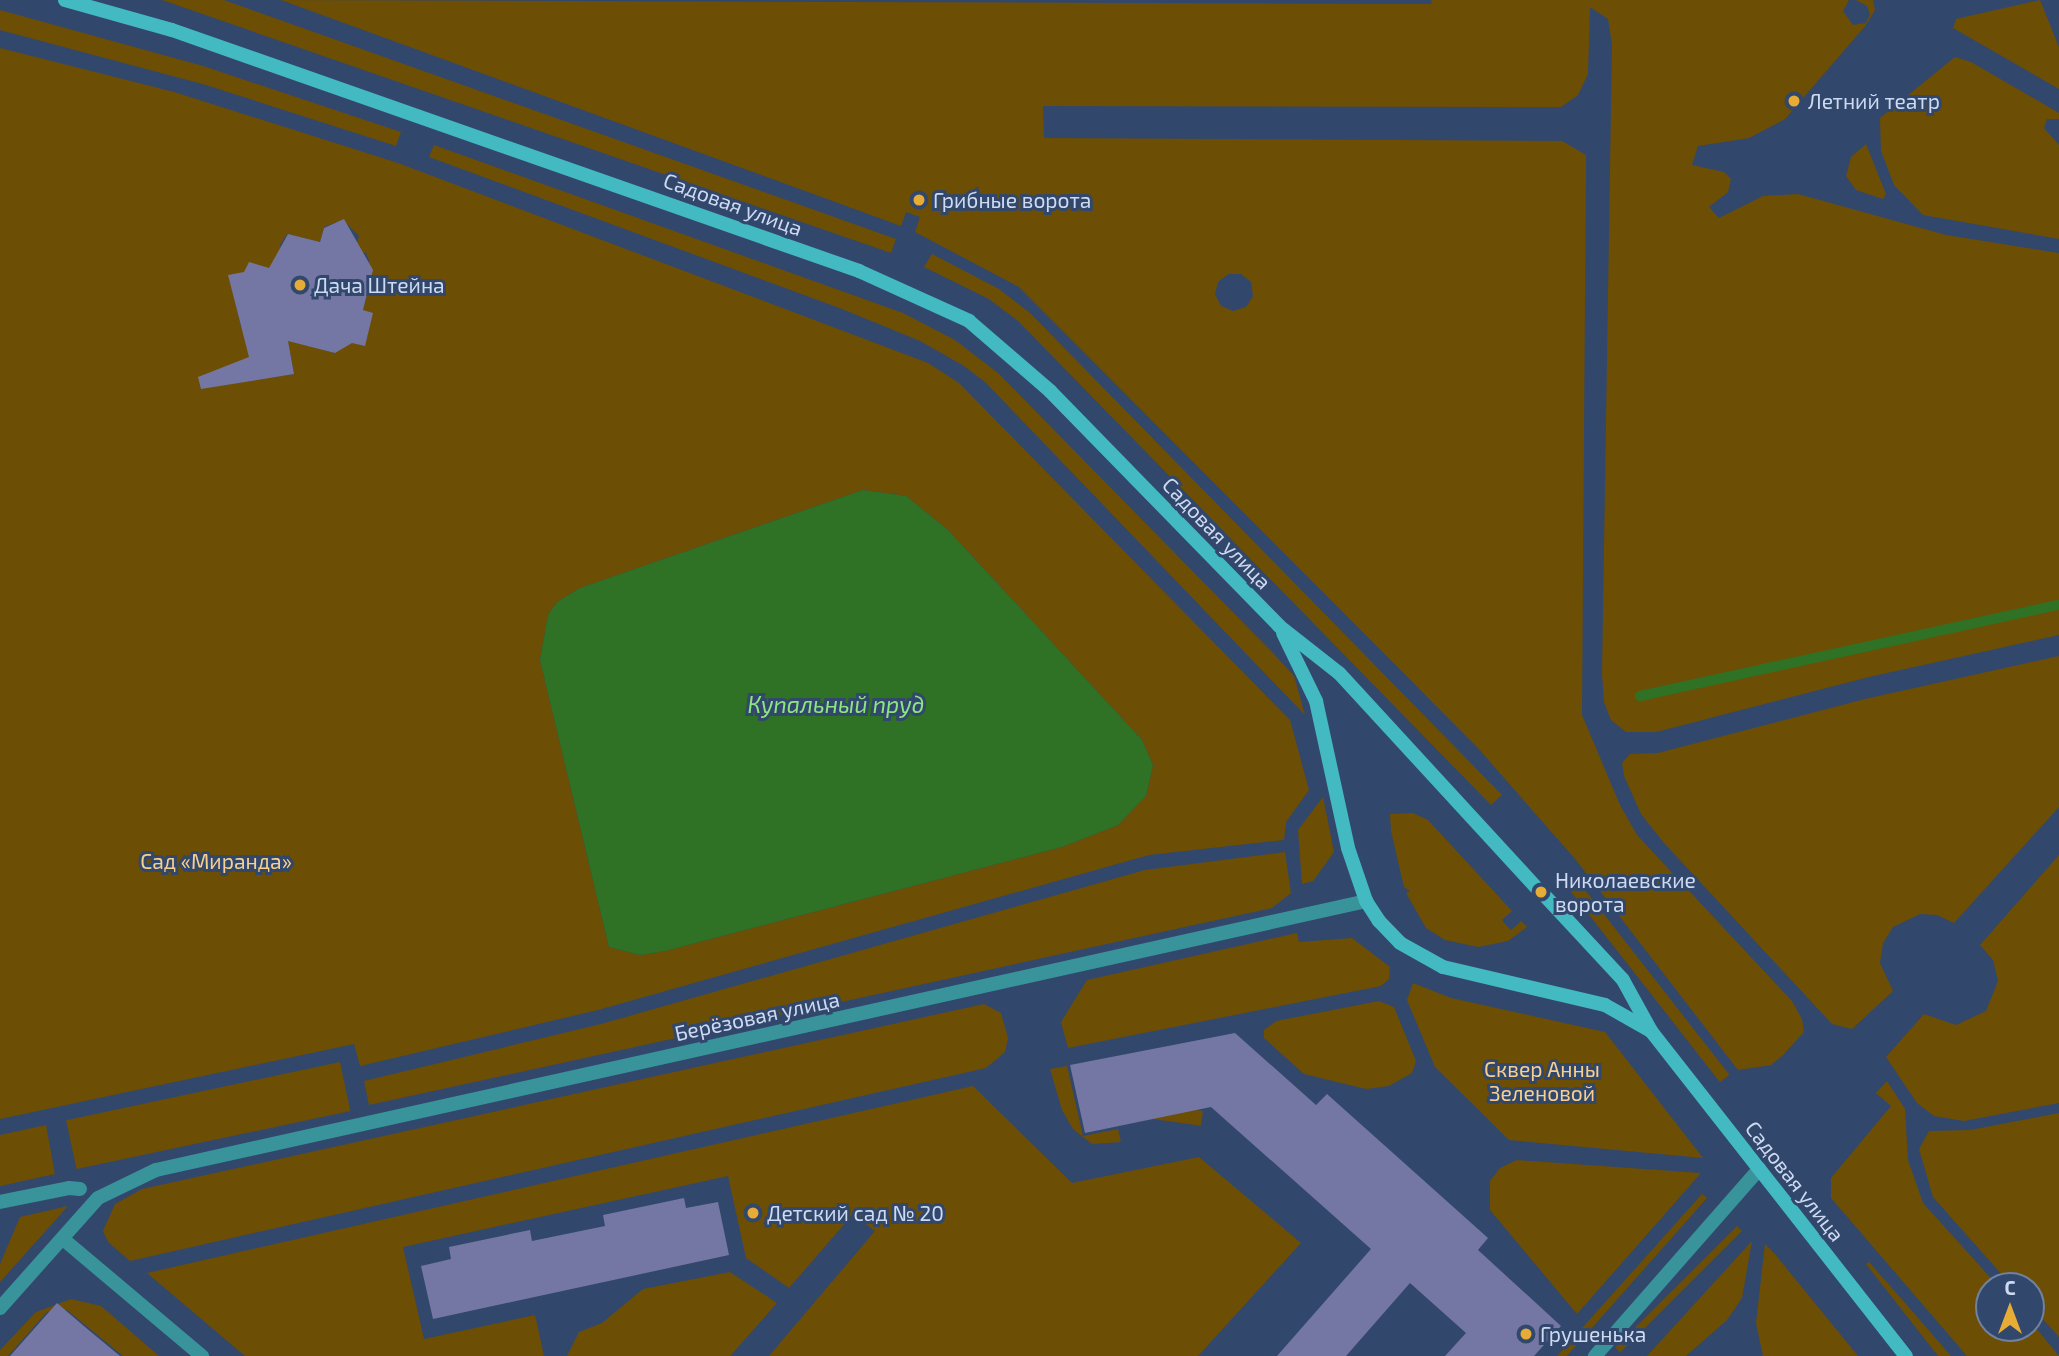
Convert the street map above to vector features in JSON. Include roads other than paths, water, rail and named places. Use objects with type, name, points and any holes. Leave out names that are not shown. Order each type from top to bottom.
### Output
[{"type":"main road","name":"Садовая улица","points":[[65,0],[172,30],[880,278],[940,304],[986,333],[1021,363],[1279,626],[1339,673],[1623,980],[1651,1031],[1906,1356]]},
{"type":"main road","name":"Садовая улица","points":[[1279,626],[1296,653],[1316,701],[1348,848],[1366,901],[1400,943],[1443,967],[1605,1005],[1651,1031]]},
{"type":"street","name":"Берёзовая улица","points":[[0,1308],[98,1198],[156,1170],[1026,979],[1366,901]]},
{"type":"street","points":[[1595,1356],[1759,1169]]},
{"type":"street","points":[[0,1202],[80,1189]]},
{"type":"street","points":[[63,1239],[202,1356]]},
{"type":"water","name":"Купальный пруд","points":[[863,490],[906,496],[948,530],[1142,740],[1153,765],[1146,796],[1118,825],[1062,847],[665,951],[640,955],[609,947],[540,660],[548,615],[557,602],[580,588]]},
{"type":"waterway","points":[[1640,696],[2059,605]]},
{"type":"place","name":"Летний театр","points":[[1794,101]]},
{"type":"place","name":"Грибные ворота","points":[[919,200]]},
{"type":"place","name":"Дача Штейна","points":[[300,285]]},
{"type":"place","name":"Николаевские ворота","points":[[1541,892]]},
{"type":"place","name":"Детский сад № 20","points":[[753,1213]]},
{"type":"place","name":"Грушенька","points":[[1526,1334]]},
{"type":"park label","name":"Сад «Миранда»","points":[[216,861]]},
{"type":"park label","name":"Сквер Анны Зеленовой","points":[[1542,1081]]}]
